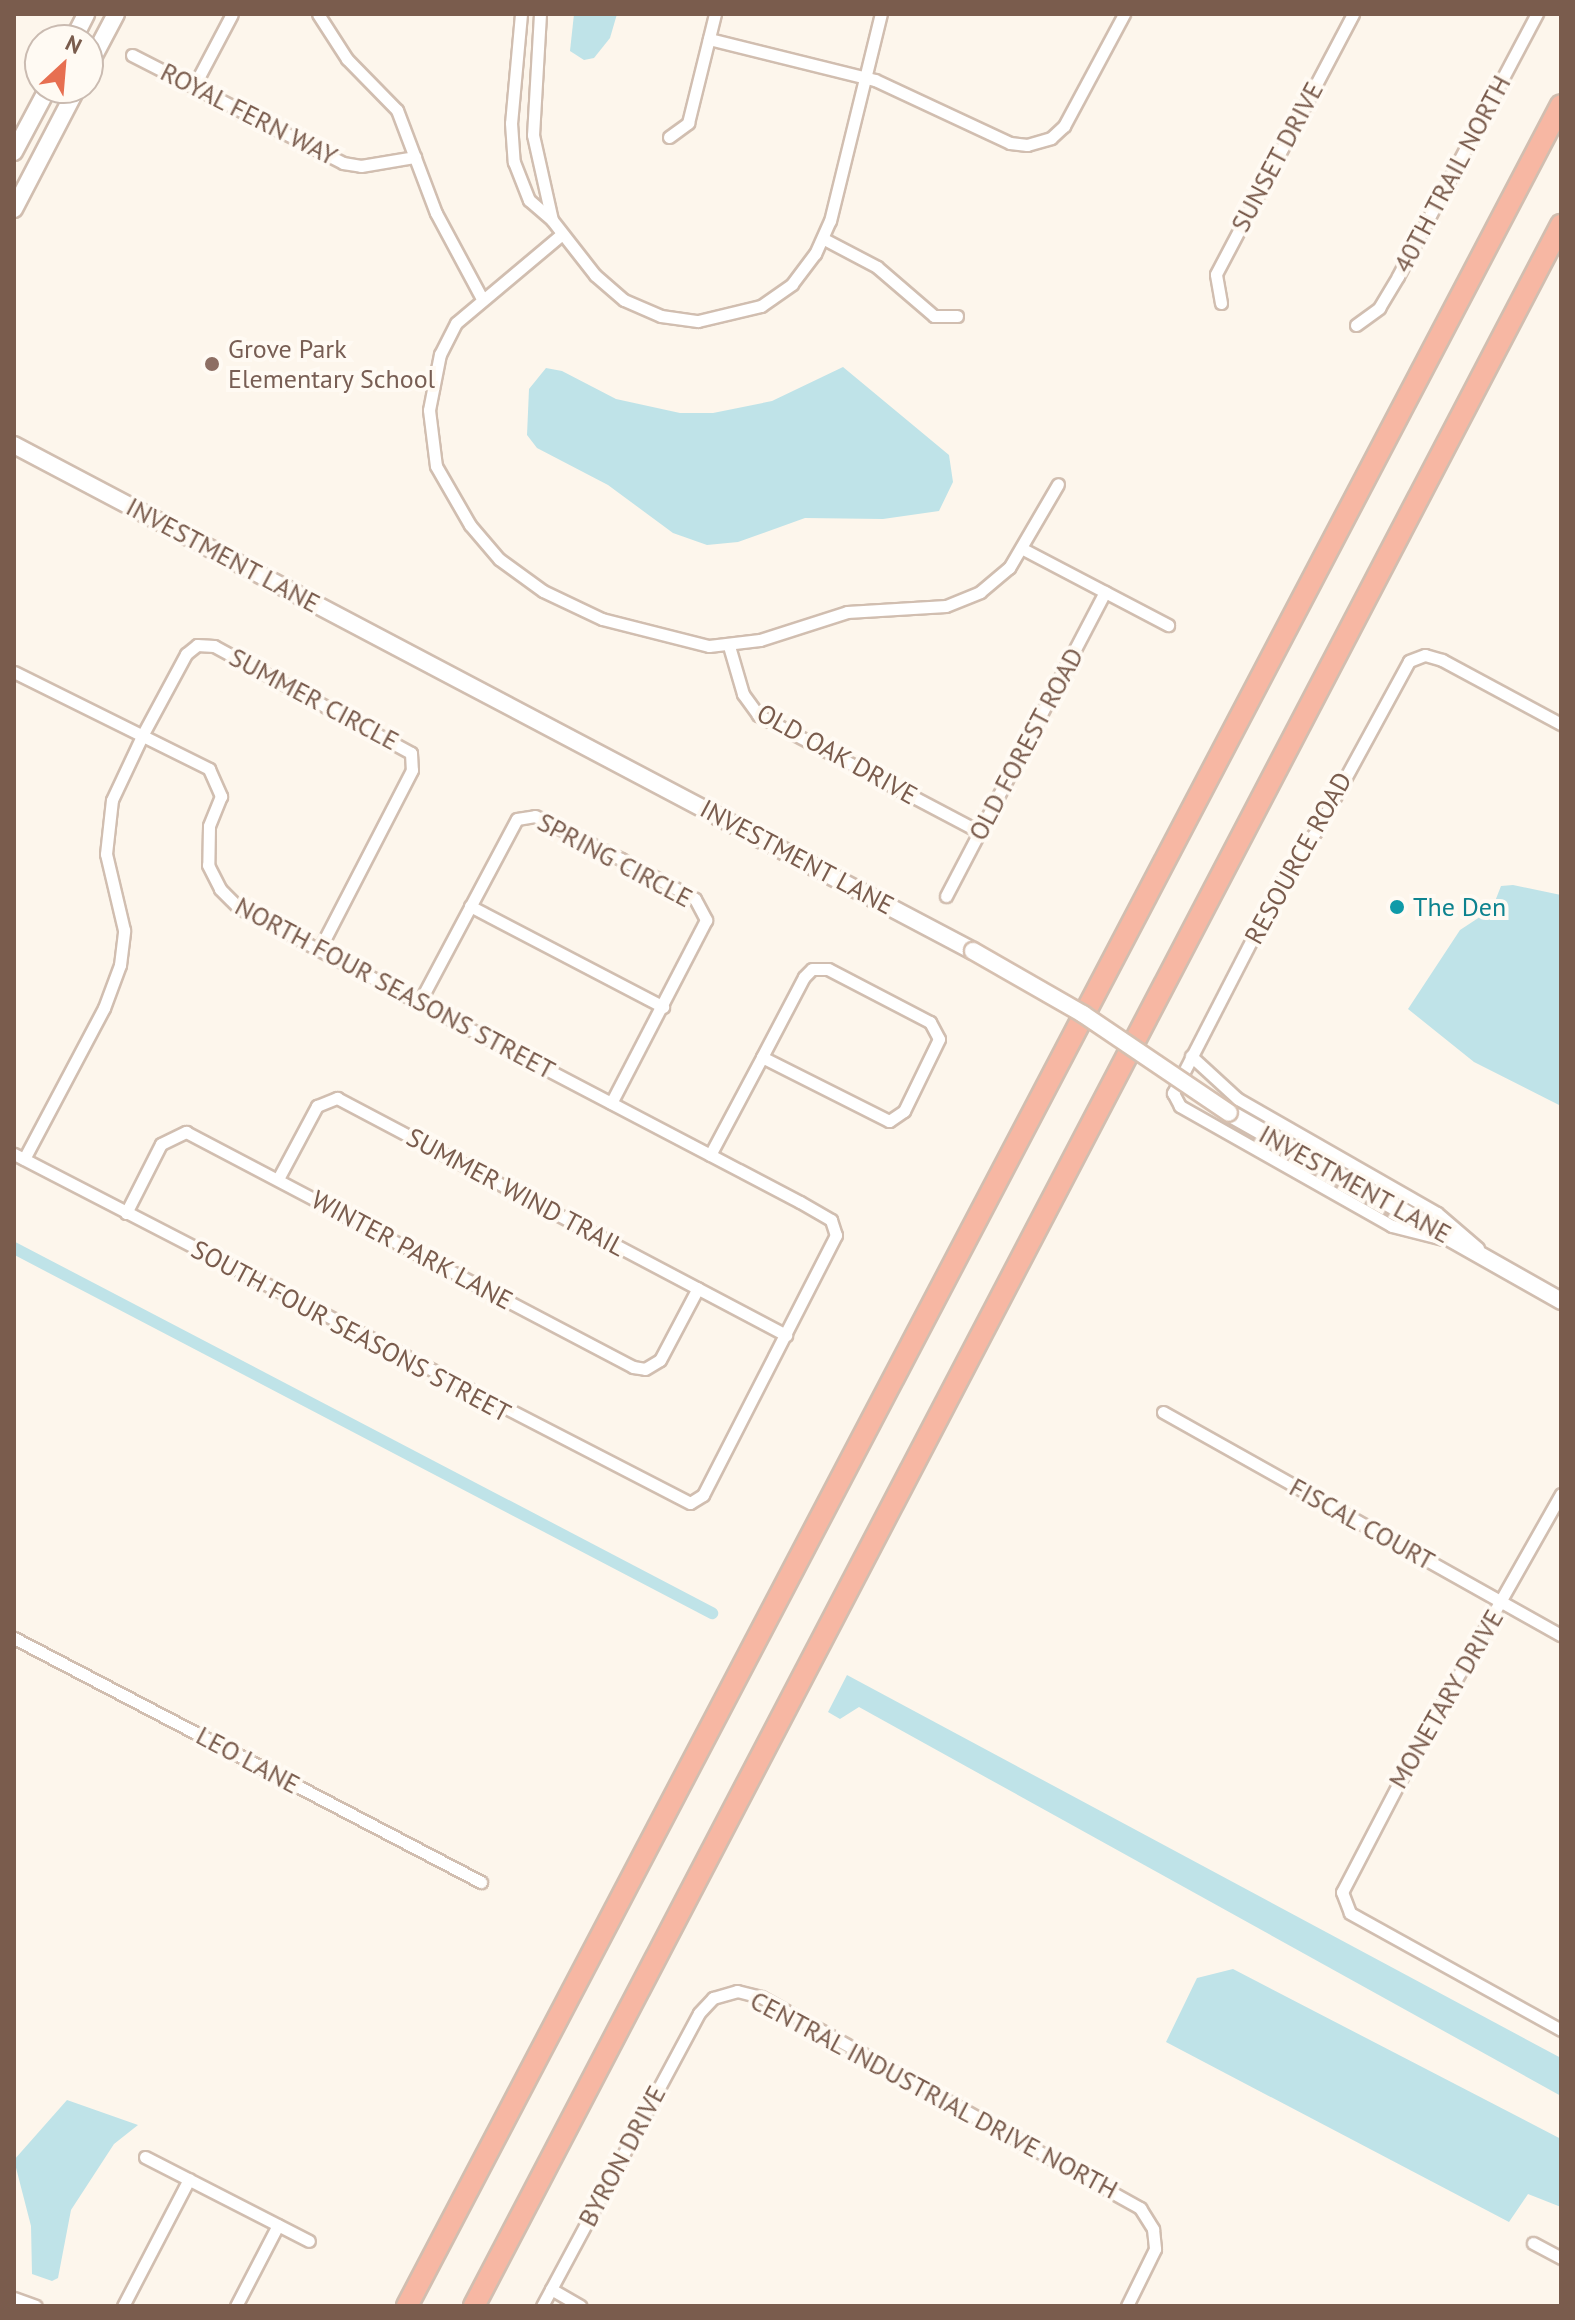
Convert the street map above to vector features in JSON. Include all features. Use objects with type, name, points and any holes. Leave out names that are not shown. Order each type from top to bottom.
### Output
[{"type":"highway","points":[[407,2306],[1561,105]]},
{"type":"highway","points":[[474,2306],[1561,225]]},
{"type":"street","points":[[104,37],[116,14]]},
{"type":"street","points":[[194,86],[232,14]]},
{"type":"street","points":[[318,14],[352,66],[397,110],[448,240],[481,297]]},
{"type":"street","points":[[521,14],[511,123],[514,162],[529,200],[552,220],[595,275],[624,300],[661,316],[698,321],[736,316],[777,296],[805,270],[824,239],[881,14]]},
{"type":"street","points":[[540,14],[533,135],[552,220]]},
{"type":"street","points":[[669,137],[688,123],[715,14]]},
{"type":"street","points":[[709,39],[865,77],[926,99],[1010,143],[1036,144],[1051,138],[1069,119],[1124,14]]},
{"type":"street","name":"SUNSET DRIVE","points":[[1221,303],[1216,274],[1353,14]]},
{"type":"street","name":"40TH TRAIL NORTH","points":[[1356,325],[1379,308],[1398,276],[1537,14]]},
{"type":"street","name":"ROYAL FERN WAY","points":[[132,55],[343,163],[361,166],[415,157]]},
{"type":"street","points":[[14,152],[40,104]]},
{"type":"street","points":[[14,209],[69,104]]},
{"type":"street","points":[[562,234],[481,297],[447,338],[429,410],[436,466],[470,525],[513,571],[583,612],[678,642],[729,646],[831,615],[946,606],[995,581],[1023,549],[1058,484]]},
{"type":"street","points":[[824,239],[885,273],[934,316],[957,316]]},
{"type":"street","name":"INVESTMENT LANE","points":[[14,445],[973,951],[1083,1014],[1229,1113],[1561,1301]]},
{"type":"street","points":[[1023,549],[1168,625]]},
{"type":"street","name":"OLD FOREST ROAD","points":[[946,896],[1105,592]]},
{"type":"street","name":"SUMMER CIRCLE","points":[[143,734],[186,654],[205,644],[335,708],[411,753],[412,770],[319,950]]},
{"type":"street","name":"OLD OAK DRIVE","points":[[729,646],[743,694],[758,715],[980,832]]},
{"type":"street","name":"RESOURCE ROAD","points":[[1459,1242],[1392,1226],[1180,1106],[1173,1093],[1287,871],[1317,830],[1409,661],[1425,655],[1442,660],[1561,724]]},
{"type":"street","name":"NORTH FOUR SEASONS STREET","points":[[14,672],[209,769],[218,780],[221,796],[209,826],[208,865],[220,889],[239,908],[710,1155],[835,1227],[834,1242],[786,1335]]},
{"type":"street","points":[[19,1156],[104,1008],[120,965],[124,930],[106,836],[112,800],[143,734]]},
{"type":"street","name":"SPRING CIRCLE","points":[[419,1003],[512,825],[526,815],[621,859],[695,899],[706,920],[611,1103]]},
{"type":"street","points":[[470,906],[663,1007]]},
{"type":"street","points":[[710,1155],[804,977],[820,967],[930,1022],[939,1039],[904,1111],[889,1121],[762,1057]]},
{"type":"street","points":[[1191,1056],[1238,1099],[1437,1213],[1494,1262]]},
{"type":"street","name":"SUMMER WIND TRAIL","points":[[278,1179],[317,1106],[337,1098],[786,1335]]},
{"type":"street","name":"WINTER PARK LANE","points":[[126,1213],[161,1144],[177,1133],[194,1134],[633,1367],[645,1369],[660,1360],[698,1288]]},
{"type":"street","name":"SOUTH FOUR SEASONS STREET","points":[[19,1156],[690,1503],[703,1495],[786,1335]]},
{"type":"street","name":"FISCAL COURT","points":[[1163,1412],[1561,1635]]},
{"type":"street","name":"MONETARY DRIVE","points":[[1561,1494],[1345,1884],[1345,1907],[1561,2030]]},
{"type":"street","name":"LEO LANE","points":[[14,1638],[481,1882]]},
{"type":"street","name":"CENTRAL INDUSTRIAL DRIVE NORTH","points":[[704,2006],[729,1992],[761,1997],[1134,2203],[1153,2229],[1153,2257],[1127,2306]]},
{"type":"street","name":"BYRON DRIVE","points":[[542,2306],[704,2006]]},
{"type":"street","points":[[145,2157],[309,2241]]},
{"type":"street","points":[[123,2306],[189,2179]]},
{"type":"street","points":[[236,2306],[278,2225]]},
{"type":"street","points":[[1533,2243],[1561,2258]]},
{"type":"street","points":[[551,2289],[581,2306]]},
{"type":"street","points":[[14,2298],[36,2306]]},
{"type":"water","points":[[574,14],[617,14],[610,38],[594,58],[584,60],[570,51]]},
{"type":"water","points":[[843,367],[949,455],[953,482],[939,511],[883,519],[805,518],[738,542],[707,545],[673,533],[608,485],[537,448],[527,435],[529,389],[546,368],[562,371],[616,399],[680,413],[713,413],[772,401]]},
{"type":"water","points":[[1513,885],[1561,895],[1561,1106],[1474,1062],[1408,1009],[1460,930],[1492,909],[1501,886]]},
{"type":"water","points":[[847,1675],[1561,2058],[1561,2096],[859,1707],[840,1719],[828,1712]]},
{"type":"water","points":[[1233,1969],[1561,2139],[1561,2207],[1528,2194],[1509,2222],[1166,2042],[1197,1978]]},
{"type":"water","points":[[67,2100],[138,2125],[114,2144],[71,2210],[58,2278],[52,2281],[32,2274],[31,2226],[14,2160]]},
{"type":"waterway","points":[[14,1248],[712,1613]]},
{"type":"place","name":"Grove Park Elementary School","points":[[212,364]]},
{"type":"place","name":"The Den","points":[[1397,907]]}]
